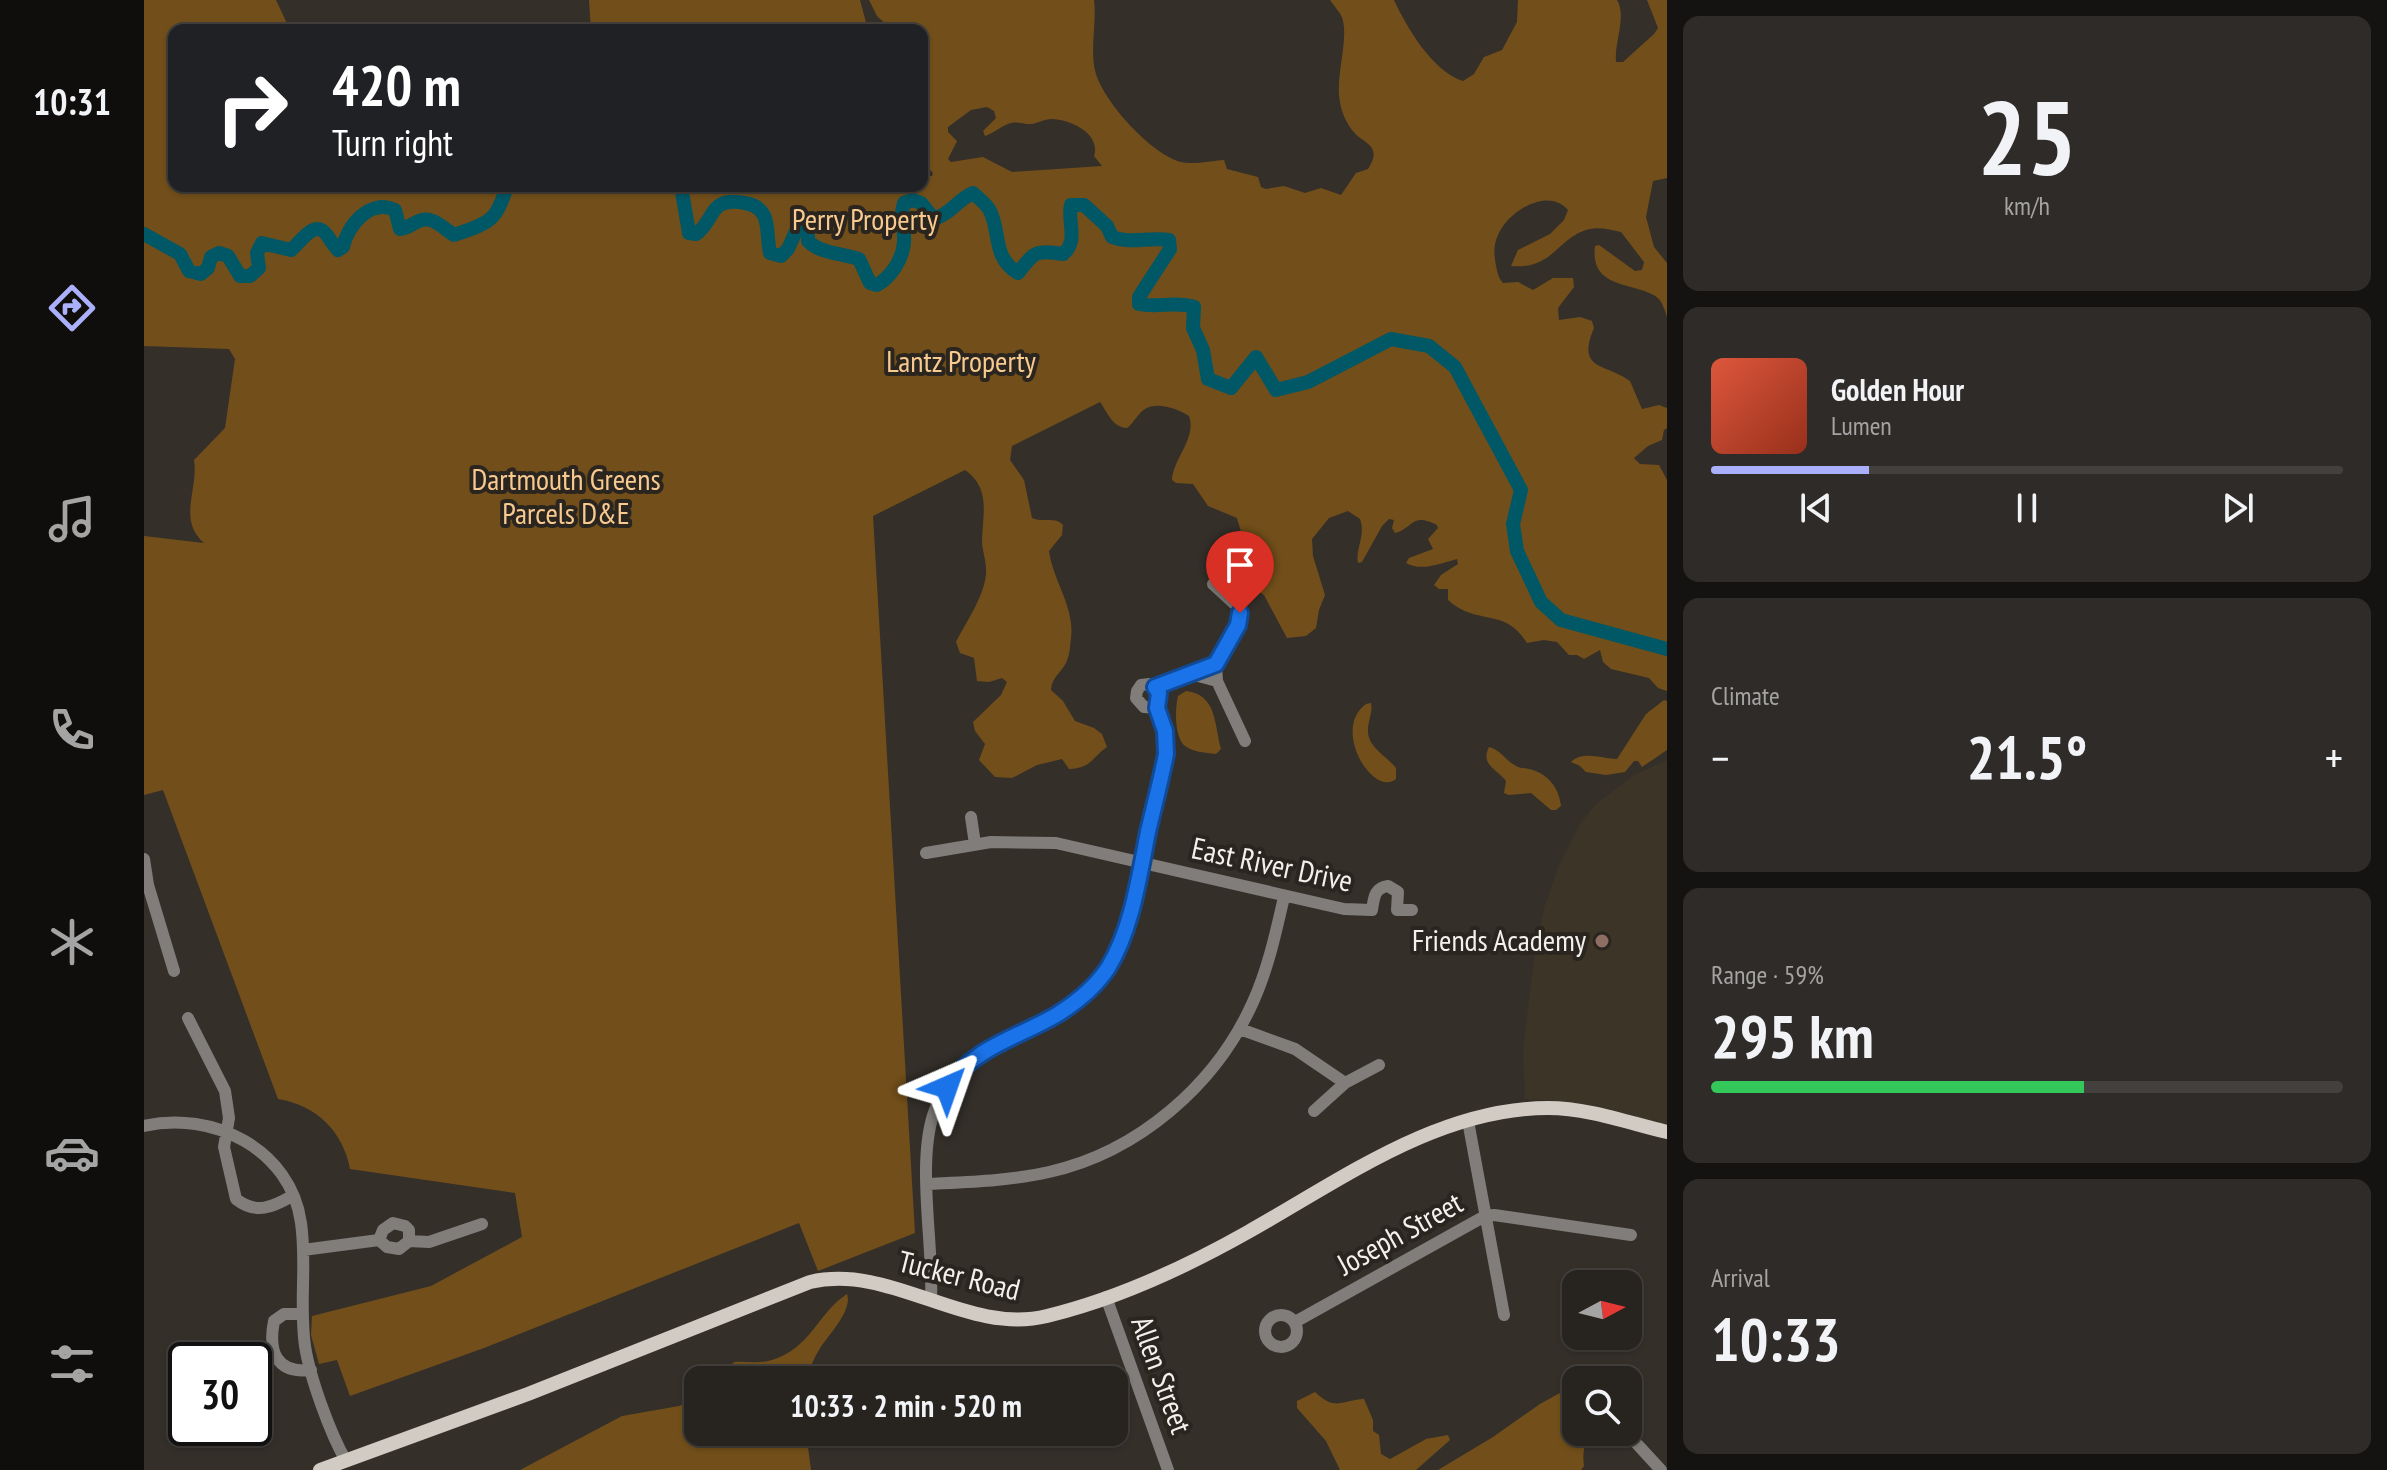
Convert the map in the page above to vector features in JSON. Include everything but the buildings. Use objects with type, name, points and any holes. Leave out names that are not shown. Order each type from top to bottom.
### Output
[{"type":"main road","name":"Tucker Road","points":[[320,1470],[554,1384],[810,1282],[855,1279],[979,1314],[1020,1320],[1043,1318],[1106,1297],[1201,1257],[1392,1150],[1468,1121],[1511,1111],[1555,1108],[1667,1132]]},
{"type":"street","points":[[1213,584],[1239,608],[1241,618],[1216,664],[1217,681],[1245,741]]},
{"type":"street","points":[[1155,687],[1216,664]]},
{"type":"street","points":[[1191,674],[1217,681]]},
{"type":"street","points":[[931,1300],[926,1160],[929,1131],[936,1107],[947,1087],[975,1056],[1060,1013],[1098,980],[1119,946],[1142,863],[1166,748],[1165,731],[1157,708],[1160,695],[1150,684],[1142,685],[1136,696],[1144,707],[1157,708]]},
{"type":"street","points":[[971,817],[975,844]]},
{"type":"street","name":"East River Drive","points":[[926,853],[1012,841],[1056,843],[1344,909],[1412,910]]},
{"type":"street","points":[[144,859],[148,885],[174,971]]},
{"type":"street","name":"East River Drive","points":[[1372,910],[1375,893],[1388,886],[1398,892],[1397,910]]},
{"type":"street","points":[[928,1184],[1022,1177],[1064,1168],[1095,1157],[1143,1130],[1183,1099],[1213,1069],[1240,1029],[1263,975],[1284,897]]},
{"type":"street","points":[[188,1018],[225,1091],[228,1132],[224,1147],[236,1199],[260,1209],[292,1196]]},
{"type":"street","points":[[1240,1029],[1295,1049],[1345,1083]]},
{"type":"street","points":[[1314,1111],[1345,1083],[1379,1065]]},
{"type":"street","points":[[144,1126],[170,1121],[188,1122],[228,1132],[266,1157],[283,1177],[301,1220],[305,1344],[311,1370],[346,1461]]},
{"type":"street","points":[[1468,1121],[1504,1315]]},
{"type":"street","name":"Joseph Street","points":[[1295,1322],[1485,1216],[1562,1223],[1631,1235]]},
{"type":"street","points":[[303,1250],[379,1240],[392,1249],[405,1246],[409,1241],[409,1230],[399,1223],[388,1225],[379,1240]]},
{"type":"street","points":[[409,1241],[429,1242],[482,1224]]},
{"type":"street","name":"Allen Street","points":[[1106,1297],[1168,1470]]},
{"type":"street","points":[[303,1314],[284,1314],[274,1321],[271,1335],[278,1360],[285,1368],[295,1372],[311,1370]]},
{"type":"street","points":[[1639,1446],[1661,1470]]},
{"type":"shaded area","name":"Friends Academy","points":[[1667,760],[1667,1129],[1559,1101],[1525,1099],[1523,1050],[1535,950],[1544,908],[1557,870],[1581,822],[1595,805],[1632,776]]},
{"type":"green space","points":[[144,0],[276,0],[287,24],[168,24],[168,192],[928,192],[928,176],[933,173],[928,168],[928,24],[886,24],[877,16],[869,0],[1094,0],[1093,57],[1096,74],[1119,112],[1156,149],[1186,163],[1224,160],[1227,169],[1258,177],[1261,187],[1266,189],[1284,186],[1305,193],[1321,188],[1341,195],[1356,173],[1368,169],[1374,154],[1370,145],[1352,130],[1341,109],[1339,82],[1344,30],[1341,16],[1330,0],[1394,0],[1431,59],[1463,81],[1474,74],[1484,57],[1502,50],[1517,22],[1518,0],[1617,0],[1621,22],[1616,62],[1623,62],[1658,28],[1647,0],[1667,0],[1667,178],[1653,181],[1646,217],[1654,247],[1667,263],[1667,317],[1659,299],[1651,293],[1618,283],[1600,271],[1595,261],[1595,246],[1599,245],[1635,271],[1642,270],[1644,262],[1621,232],[1590,229],[1570,238],[1537,263],[1511,266],[1518,250],[1550,234],[1564,220],[1568,210],[1560,203],[1539,201],[1519,211],[1503,226],[1494,250],[1503,283],[1518,282],[1533,290],[1553,278],[1573,278],[1574,287],[1558,308],[1559,320],[1580,317],[1592,321],[1594,328],[1589,342],[1591,359],[1630,381],[1642,409],[1659,405],[1667,408],[1667,428],[1662,440],[1648,446],[1634,458],[1640,464],[1659,465],[1667,480],[1667,691],[1658,688],[1649,678],[1611,669],[1603,662],[1600,650],[1584,659],[1569,655],[1557,642],[1544,640],[1527,643],[1509,624],[1459,608],[1448,600],[1448,589],[1439,589],[1434,585],[1441,575],[1458,564],[1457,559],[1425,567],[1406,563],[1409,558],[1433,549],[1428,539],[1438,528],[1437,525],[1422,520],[1395,533],[1392,528],[1394,520],[1389,519],[1362,562],[1358,563],[1362,531],[1360,519],[1348,511],[1329,518],[1312,539],[1313,556],[1325,595],[1316,628],[1306,636],[1287,638],[1264,595],[1240,580],[1247,553],[1237,518],[1208,506],[1193,484],[1172,480],[1190,432],[1189,416],[1168,407],[1150,407],[1127,428],[1114,422],[1100,402],[1012,446],[1010,460],[1024,480],[1032,518],[1063,525],[1062,535],[1049,551],[1070,616],[1071,638],[1067,660],[1051,690],[1063,701],[1075,721],[1102,734],[1107,747],[1082,767],[1069,769],[1062,759],[1037,765],[1012,778],[995,777],[979,760],[985,744],[975,731],[973,722],[1001,695],[1007,682],[1002,678],[989,682],[977,681],[974,658],[960,653],[956,642],[985,583],[982,543],[984,504],[979,486],[965,470],[873,516],[915,1233],[818,1271],[799,1223],[484,1348],[350,1396],[337,1360],[319,1364],[311,1335],[312,1316],[431,1286],[522,1237],[515,1193],[350,1169],[341,1143],[326,1122],[304,1107],[278,1099],[163,790],[144,795],[144,536],[204,543],[196,534],[190,514],[194,460],[225,428],[235,359],[229,349],[144,346]],"holes":[[[987,107],[994,111],[996,118],[983,131],[985,136],[1018,122],[1030,124],[1049,119],[1076,125],[1093,141],[1094,156],[1102,166],[1012,172],[983,157],[951,162],[948,159],[957,141],[948,132],[948,127],[971,110]]]},
{"type":"green space","points":[[589,0],[860,0],[866,24],[591,24]]},
{"type":"green space","points":[[1186,691],[1204,698],[1209,704],[1221,749],[1216,754],[1192,750],[1181,742],[1176,708],[1178,696]]},
{"type":"green space","points":[[1664,700],[1667,701],[1667,750],[1642,767],[1634,761],[1625,772],[1606,775],[1586,772],[1571,762],[1581,756],[1617,759],[1646,714]]},
{"type":"green space","points":[[1371,703],[1368,730],[1371,741],[1396,768],[1396,779],[1387,782],[1377,779],[1367,770],[1354,744],[1356,715]]},
{"type":"green space","points":[[1489,747],[1517,767],[1547,777],[1558,793],[1561,806],[1551,810],[1531,793],[1504,793],[1506,781],[1488,763]]},
{"type":"green space","points":[[847,1294],[843,1315],[811,1366],[730,1366],[734,1362],[767,1361],[785,1355],[805,1339],[836,1302]]},
{"type":"green space","points":[[1315,1392],[1334,1403],[1364,1399],[1373,1420],[1373,1431],[1379,1435],[1381,1454],[1390,1459],[1426,1439],[1448,1435],[1450,1440],[1416,1470],[1340,1470],[1326,1441],[1297,1408],[1297,1401]]},
{"type":"green space","points":[[1562,1392],[1562,1446],[1586,1446],[1581,1470],[1438,1470],[1493,1437]]},
{"type":"green space","points":[[684,1404],[684,1446],[808,1446],[811,1470],[520,1470],[622,1416]]},
{"type":"waterway","points":[[144,234],[180,254],[189,271],[201,274],[208,268],[211,257],[219,253],[228,256],[240,276],[250,276],[259,268],[257,253],[262,243],[291,250],[308,233],[317,229],[326,234],[338,250],[343,247],[349,231],[361,216],[386,207],[395,210],[400,229],[428,220],[454,235],[491,219],[505,192]]},
{"type":"waterway","points":[[682,192],[689,233],[696,234],[720,205],[745,203],[764,215],[770,253],[781,256],[788,249],[796,231],[804,228],[808,231],[808,241],[813,245],[859,259],[870,283],[877,285],[891,272],[901,255],[904,203],[913,200],[921,203],[934,219],[973,193],[989,208],[1004,260],[1018,273],[1036,254],[1063,254],[1068,249],[1072,237],[1071,205],[1084,205],[1107,226],[1112,237],[1169,240],[1170,249],[1139,297],[1139,304],[1194,307],[1193,328],[1203,350],[1208,379],[1231,388],[1256,357],[1276,390],[1308,382],[1391,339],[1429,346],[1455,367],[1521,490],[1513,524],[1517,551],[1541,602],[1561,620],[1667,649]]},
{"type":"place","name":"Friends Academy","points":[[1602,941]]},
{"type":"route","points":[[947,1087],[965,1065],[983,1051],[1035,1027],[1071,1005],[1092,988],[1109,965],[1131,909],[1166,754],[1165,731],[1157,708],[1160,697],[1155,687],[1216,664],[1238,625],[1240,613]]},
{"type":"park label","name":"Perry Property","points":[[865,220]]},
{"type":"park label","name":"Lantz Property","points":[[961,362]]},
{"type":"park label","name":"Dartmouth Greens Parcels D&E","points":[[566,497]]}]
